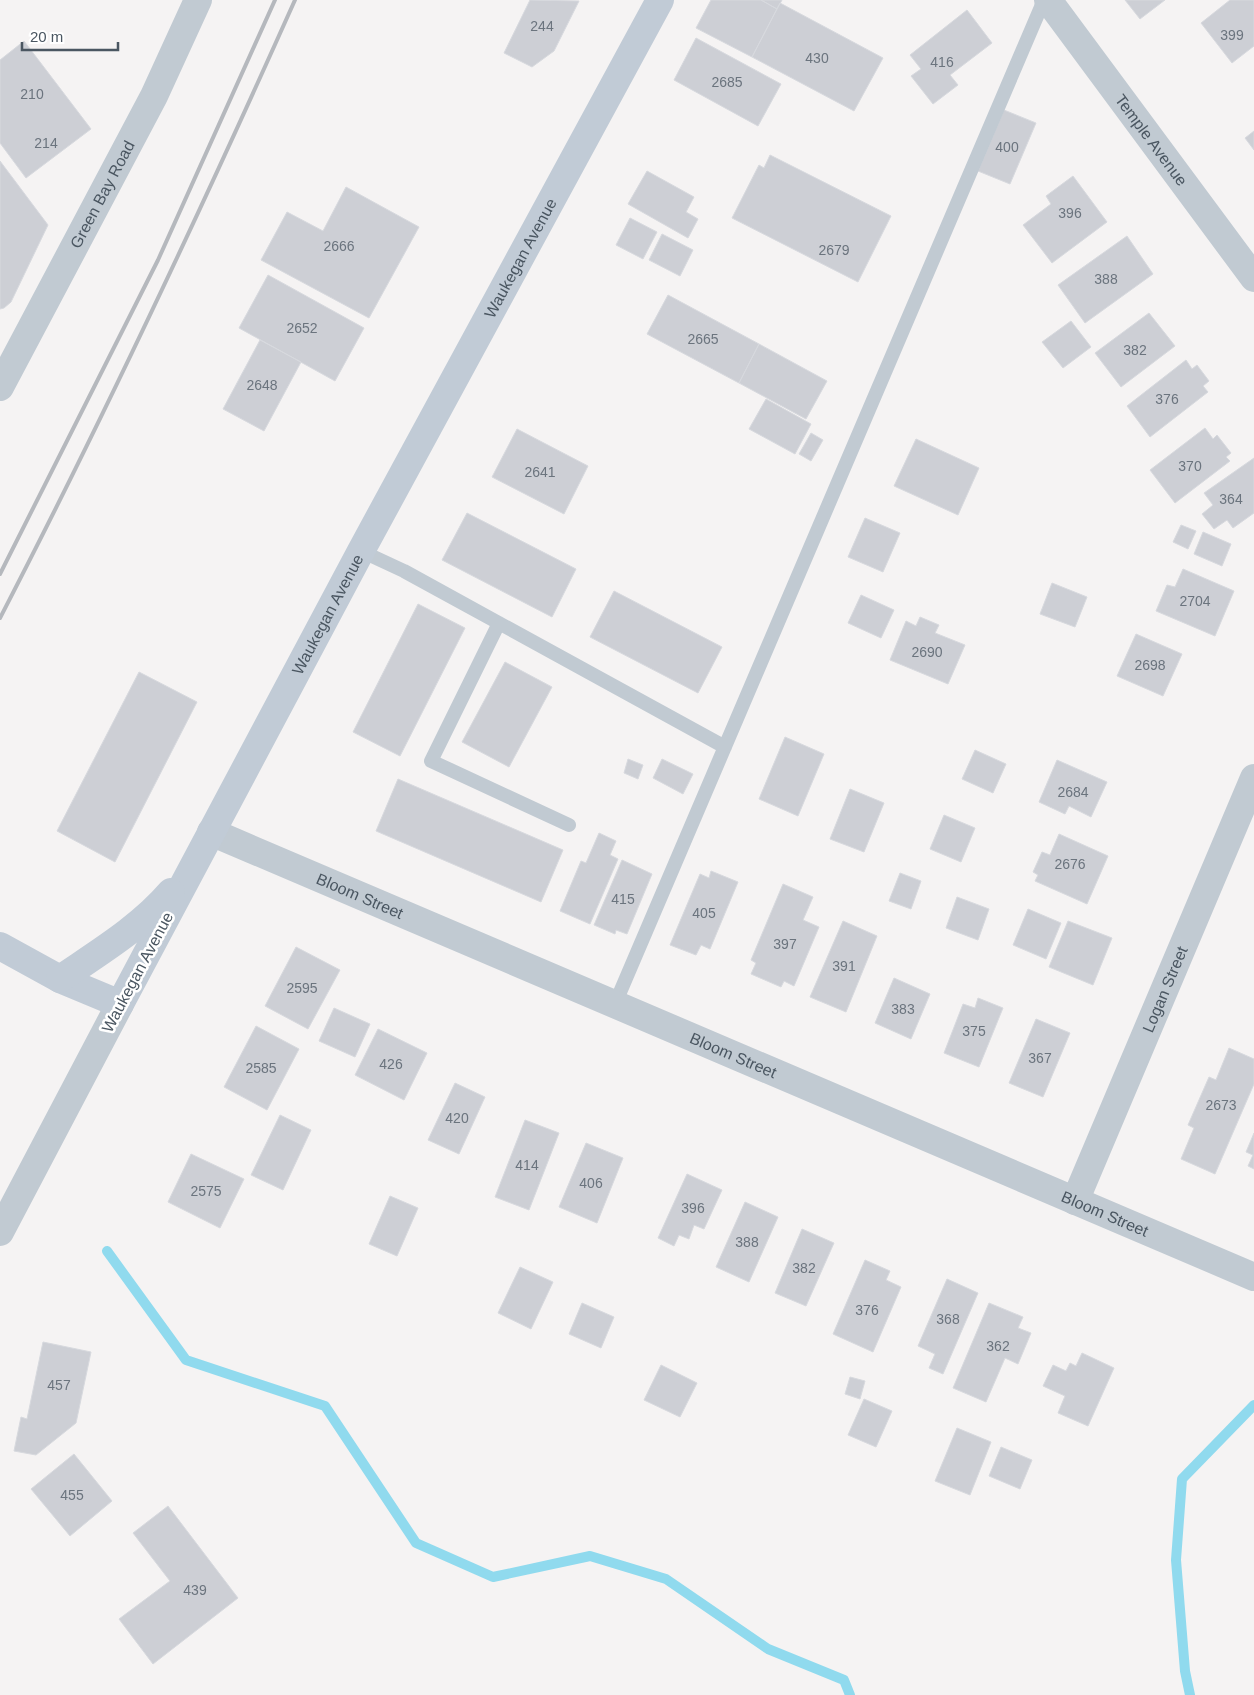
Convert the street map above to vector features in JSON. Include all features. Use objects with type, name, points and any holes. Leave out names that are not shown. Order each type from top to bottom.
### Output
[{"type":"main road","name":"Waukegan Avenue","points":[[120,1004],[361,551],[660,0]]},
{"type":"main road","points":[[60,979],[124,934],[164,901],[192,869]]},
{"type":"main road","points":[[0,946],[60,979],[120,1004]]},
{"type":"street","name":"Green Bay Road","points":[[0,387],[154,96],[198,0]]},
{"type":"street","name":"Temple Avenue","points":[[1048,0],[1254,278]]},
{"type":"street","name":"Logan Street","points":[[1075,1201],[1254,778]]},
{"type":"street","name":"Bloom Street","points":[[211,832],[1254,1277]]},
{"type":"street","name":"Waukegan Avenue","points":[[0,1232],[120,1004]]},
{"type":"lane","points":[[615,1004],[1044,0]]},
{"type":"lane","points":[[361,551],[404,571],[725,747]]},
{"type":"lane","points":[[499,623],[431,761],[569,825]]},
{"type":"building","points":[[530,0],[579,1],[554,51],[532,67],[504,53]]},
{"type":"building","points":[[711,0],[761,0],[777,9],[752,57],[696,28]]},
{"type":"building","points":[[761,0],[782,0],[777,9]]},
{"type":"building","points":[[1125,0],[1165,0],[1140,19]]},
{"type":"building","points":[[1230,0],[1254,0],[1254,46],[1232,63],[1201,23]]},
{"type":"building","points":[[780,3],[883,58],[854,111],[752,57]]},
{"type":"building","points":[[967,10],[992,43],[950,75],[958,85],[933,104],[911,76],[921,69],[910,55]]},
{"type":"building","points":[[696,38],[781,84],[758,126],[674,80]]},
{"type":"building","points":[[24,41],[91,129],[26,178],[0,143],[0,60]]},
{"type":"building","points":[[1004,110],[1036,123],[1010,184],[978,171]]},
{"type":"building","points":[[1254,131],[1254,150],[1245,138]]},
{"type":"building","points":[[770,155],[891,216],[858,282],[732,218],[759,165],[764,168]]},
{"type":"building","points":[[0,161],[48,225],[11,302],[0,309]]},
{"type":"building","points":[[647,171],[694,197],[686,212],[698,219],[688,238],[628,204]]},
{"type":"building","points":[[1073,176],[1107,222],[1052,263],[1023,225],[1051,204],[1046,196]]},
{"type":"building","points":[[346,187],[419,227],[369,318],[261,260],[287,212],[323,231]]},
{"type":"building","points":[[630,218],[657,232],[643,259],[616,245]]},
{"type":"building","points":[[662,234],[693,250],[680,276],[649,260]]},
{"type":"building","points":[[1127,236],[1153,274],[1085,323],[1058,285]]},
{"type":"building","points":[[268,275],[364,328],[335,381],[239,328]]},
{"type":"building","points":[[668,295],[759,344],[739,383],[647,334]]},
{"type":"building","points":[[1149,313],[1175,346],[1121,387],[1095,353]]},
{"type":"building","points":[[1071,321],[1091,347],[1063,368],[1042,342]]},
{"type":"building","points":[[260,340],[301,362],[264,431],[223,409]]},
{"type":"building","points":[[759,344],[827,381],[806,419],[739,383]]},
{"type":"building","points":[[1186,360],[1192,369],[1197,365],[1209,381],[1203,386],[1208,392],[1150,437],[1127,406]]},
{"type":"building","points":[[766,399],[811,424],[795,454],[749,429]]},
{"type":"building","points":[[1205,428],[1213,439],[1217,435],[1231,453],[1226,457],[1230,461],[1175,503],[1150,470]]},
{"type":"building","points":[[517,429],[588,466],[564,514],[492,477]]},
{"type":"building","points":[[811,433],[823,440],[811,461],[799,454]]},
{"type":"building","points":[[916,439],[979,468],[958,515],[894,486]]},
{"type":"building","points":[[1254,458],[1254,513],[1233,528],[1227,520],[1214,529],[1202,514],[1213,505],[1204,493]]},
{"type":"building","points":[[467,513],[576,569],[552,617],[442,560]]},
{"type":"building","points":[[865,518],[900,533],[883,572],[848,557]]},
{"type":"building","points":[[1181,525],[1196,531],[1188,549],[1173,542]]},
{"type":"building","points":[[1203,532],[1231,544],[1222,566],[1194,554]]},
{"type":"building","points":[[1183,569],[1234,591],[1215,636],[1156,611],[1167,585],[1175,587]]},
{"type":"building","points":[[1052,583],[1087,597],[1075,627],[1040,614]]},
{"type":"building","points":[[614,591],[722,647],[698,693],[590,637]]},
{"type":"building","points":[[861,595],[894,610],[881,638],[848,623]]},
{"type":"building","points":[[418,604],[465,628],[400,756],[353,732]]},
{"type":"building","points":[[920,617],[939,625],[935,633],[965,645],[948,684],[890,660],[906,621],[916,626]]},
{"type":"building","points":[[1136,634],[1182,654],[1163,696],[1117,676]]},
{"type":"building","points":[[505,662],[552,687],[509,767],[462,742]]},
{"type":"building","points":[[139,672],[197,702],[115,862],[57,831]]},
{"type":"building","points":[[785,737],[824,754],[798,816],[759,799]]},
{"type":"building","points":[[975,750],[1006,764],[993,793],[962,779]]},
{"type":"building","points":[[628,759],[643,765],[638,779],[624,773]]},
{"type":"building","points":[[662,759],[693,774],[683,794],[653,778]]},
{"type":"building","points":[[1057,760],[1107,782],[1091,817],[1069,806],[1065,814],[1039,802]]},
{"type":"building","points":[[398,779],[563,850],[541,902],[376,831]]},
{"type":"building","points":[[850,789],[884,803],[864,852],[830,839]]},
{"type":"building","points":[[944,815],[975,828],[961,862],[930,849]]},
{"type":"building","points":[[599,833],[616,841],[610,855],[618,859],[590,924],[560,911],[581,861],[586,863]]},
{"type":"building","points":[[1059,834],[1108,856],[1087,904],[1035,881],[1038,875],[1033,872],[1042,852],[1050,855]]},
{"type":"building","points":[[622,860],[652,874],[627,934],[616,930],[615,934],[594,925]]},
{"type":"building","points":[[711,871],[738,882],[710,949],[701,945],[696,955],[670,945],[700,874],[709,878]]},
{"type":"building","points":[[900,873],[921,881],[911,909],[889,901]]},
{"type":"building","points":[[783,884],[813,897],[803,920],[819,927],[794,986],[784,981],[781,987],[751,974],[756,963],[751,960]]},
{"type":"building","points":[[957,897],[989,909],[978,940],[946,928]]},
{"type":"building","points":[[1028,909],[1061,923],[1046,959],[1013,945]]},
{"type":"building","points":[[843,921],[877,936],[846,1012],[810,997]]},
{"type":"building","points":[[1068,921],[1112,938],[1093,985],[1049,967]]},
{"type":"building","points":[[296,947],[340,970],[308,1029],[265,1006]]},
{"type":"building","points":[[894,978],[930,994],[911,1039],[875,1023]]},
{"type":"building","points":[[978,998],[1003,1008],[979,1067],[944,1053],[963,1004],[975,1008]]},
{"type":"building","points":[[334,1008],[370,1024],[355,1057],[319,1041]]},
{"type":"building","points":[[1036,1019],[1070,1033],[1043,1097],[1009,1083]]},
{"type":"building","points":[[256,1026],[299,1049],[267,1110],[224,1087]]},
{"type":"building","points":[[378,1029],[427,1053],[404,1100],[355,1075]]},
{"type":"building","points":[[1229,1048],[1254,1059],[1254,1084],[1215,1174],[1181,1159],[1194,1128],[1188,1125],[1209,1077],[1216,1080]]},
{"type":"building","points":[[455,1083],[485,1097],[459,1154],[428,1140]]},
{"type":"building","points":[[280,1115],[311,1130],[283,1190],[251,1175]]},
{"type":"building","points":[[525,1120],[559,1133],[529,1210],[495,1197]]},
{"type":"building","points":[[1254,1133],[1254,1169],[1248,1166],[1253,1155],[1246,1152]]},
{"type":"building","points":[[586,1143],[623,1158],[597,1223],[559,1207]]},
{"type":"building","points":[[191,1154],[244,1179],[220,1228],[168,1202]]},
{"type":"building","points":[[687,1174],[722,1190],[704,1229],[694,1225],[689,1239],[679,1235],[674,1246],[658,1238]]},
{"type":"building","points":[[390,1196],[418,1208],[397,1256],[369,1244]]},
{"type":"building","points":[[745,1202],[778,1217],[749,1282],[716,1267]]},
{"type":"building","points":[[802,1229],[834,1243],[806,1306],[775,1293]]},
{"type":"building","points":[[865,1260],[890,1271],[886,1280],[901,1287],[873,1352],[833,1334]]},
{"type":"building","points":[[520,1267],[553,1282],[531,1329],[498,1313]]},
{"type":"building","points":[[947,1279],[978,1293],[943,1374],[929,1368],[935,1354],[918,1346]]},
{"type":"building","points":[[582,1303],[614,1317],[601,1348],[569,1334]]},
{"type":"building","points":[[989,1303],[1023,1317],[1018,1328],[1031,1333],[1018,1364],[1005,1358],[986,1402],[953,1388]]},
{"type":"building","points":[[43,1342],[91,1352],[76,1423],[36,1455],[14,1451],[21,1417],[27,1419]]},
{"type":"building","points":[[1082,1353],[1114,1368],[1088,1426],[1058,1413],[1065,1396],[1043,1386],[1053,1365],[1066,1371],[1070,1363],[1076,1366]]},
{"type":"building","points":[[661,1365],[697,1383],[680,1417],[644,1400]]},
{"type":"building","points":[[850,1377],[865,1381],[860,1399],[845,1394]]},
{"type":"building","points":[[864,1399],[892,1411],[876,1447],[848,1435]]},
{"type":"building","points":[[957,1428],[991,1442],[970,1495],[935,1481]]},
{"type":"building","points":[[1001,1447],[1032,1460],[1020,1489],[989,1476]]},
{"type":"building","points":[[74,1454],[112,1501],[70,1536],[31,1489]]},
{"type":"building","points":[[168,1506],[238,1598],[153,1664],[119,1619],[170,1581],[133,1533]]},
{"type":"waterway","points":[[107,1251],[186,1360],[325,1406],[416,1543],[493,1577],[590,1556],[666,1579],[768,1649],[844,1680],[850,1695]]},
{"type":"waterway","points":[[1190,1695],[1185,1671],[1176,1560],[1182,1479],[1254,1405]]},
{"type":"railway","points":[[0,574],[158,260],[275,0]]},
{"type":"railway","points":[[0,618],[152,311],[295,0]]}]
